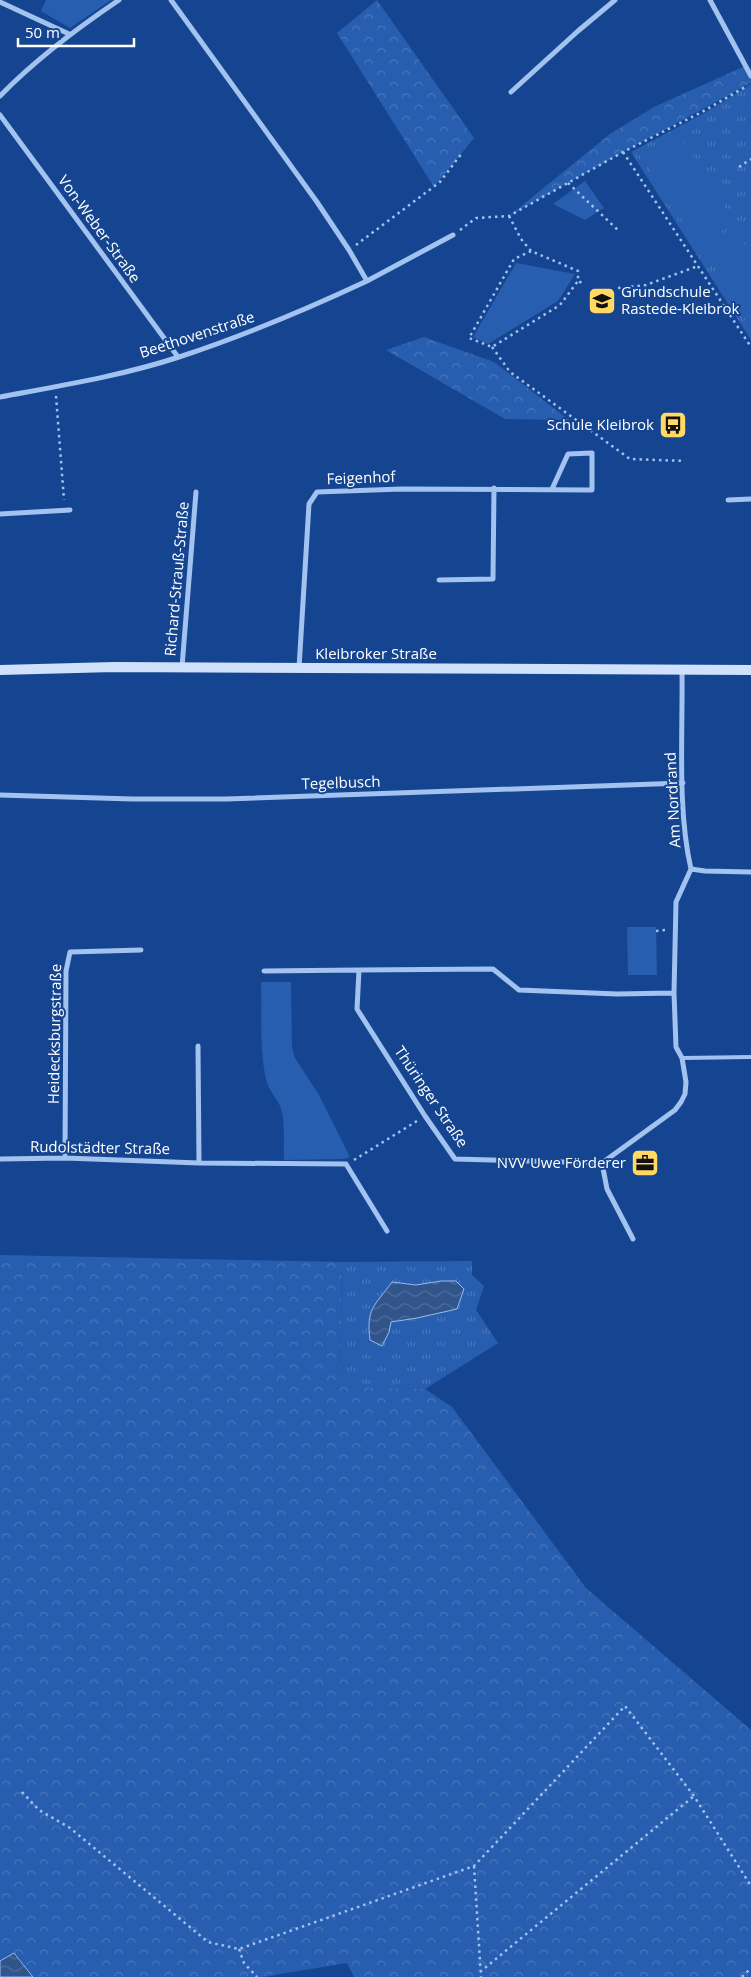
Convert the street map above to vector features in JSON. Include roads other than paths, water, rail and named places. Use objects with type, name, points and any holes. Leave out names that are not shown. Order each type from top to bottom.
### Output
[{"type":"street","points":[[0,96],[17,78],[69,34],[119,0]]},
{"type":"street","points":[[171,0],[349,250],[366,281]]},
{"type":"street","points":[[511,92],[615,0]]},
{"type":"street","points":[[710,0],[751,76]]},
{"type":"street","points":[[0,2],[69,34]]},
{"type":"street","name":"Von-Weber-Straße","points":[[0,115],[178,357]]},
{"type":"street","name":"Beethovenstraße","points":[[0,397],[55,387],[178,357],[299,312],[366,281],[453,235]]},
{"type":"street","name":"Feigenhof","points":[[299,668],[309,504],[317,492],[362,489],[494,488],[592,490],[592,453],[568,454],[552,488]]},
{"type":"street","points":[[439,580],[493,579],[494,488]]},
{"type":"street","name":"Richard-Strauß-Straße","points":[[182,668],[196,492]]},
{"type":"street","points":[[728,500],[751,499]]},
{"type":"street","points":[[0,514],[67,510]]},
{"type":"street","name":"Kleibroker Straße","points":[[0,670],[182,668],[751,670]]},
{"type":"street","name":"Am Nordrand","points":[[682,669],[683,783],[686,848],[691,869],[751,872]]},
{"type":"street","name":"Tegelbusch","points":[[0,794],[132,799],[226,799],[683,783]]},
{"type":"street","points":[[632,1239],[606,1189],[602,1163],[675,1110],[685,1094],[686,1082],[682,1058],[676,1047],[674,993],[676,902],[691,869]]},
{"type":"street","name":"Heidecksburgstraße","points":[[65,1158],[66,970],[70,952],[141,950]]},
{"type":"street","points":[[264,971],[492,969],[519,990],[617,994],[674,993]]},
{"type":"street","name":"Thüringer Straße","points":[[359,970],[357,1009],[425,1116],[455,1159],[602,1163]]},
{"type":"street","points":[[198,1046],[199,1163]]},
{"type":"street","name":"Rudolstädter Straße","points":[[0,1159],[65,1158],[199,1163],[346,1164],[386,1231]]},
{"type":"lane","points":[[682,1058],[751,1056]]},
{"type":"water","points":[[456,1281],[464,1289],[457,1309],[391,1322],[389,1332],[382,1346],[370,1340],[370,1314],[392,1282],[416,1285]]},
{"type":"water","points":[[14,1953],[33,1977],[0,1977],[0,1961]]},
{"type":"place","name":"Grundschule Rastede-Kleibrok","points":[[602,301]]},
{"type":"place","name":"Schule Kleibrok","points":[[673,425]]},
{"type":"place","name":"NVV Uwe Förderer","points":[[645,1163]]}]
